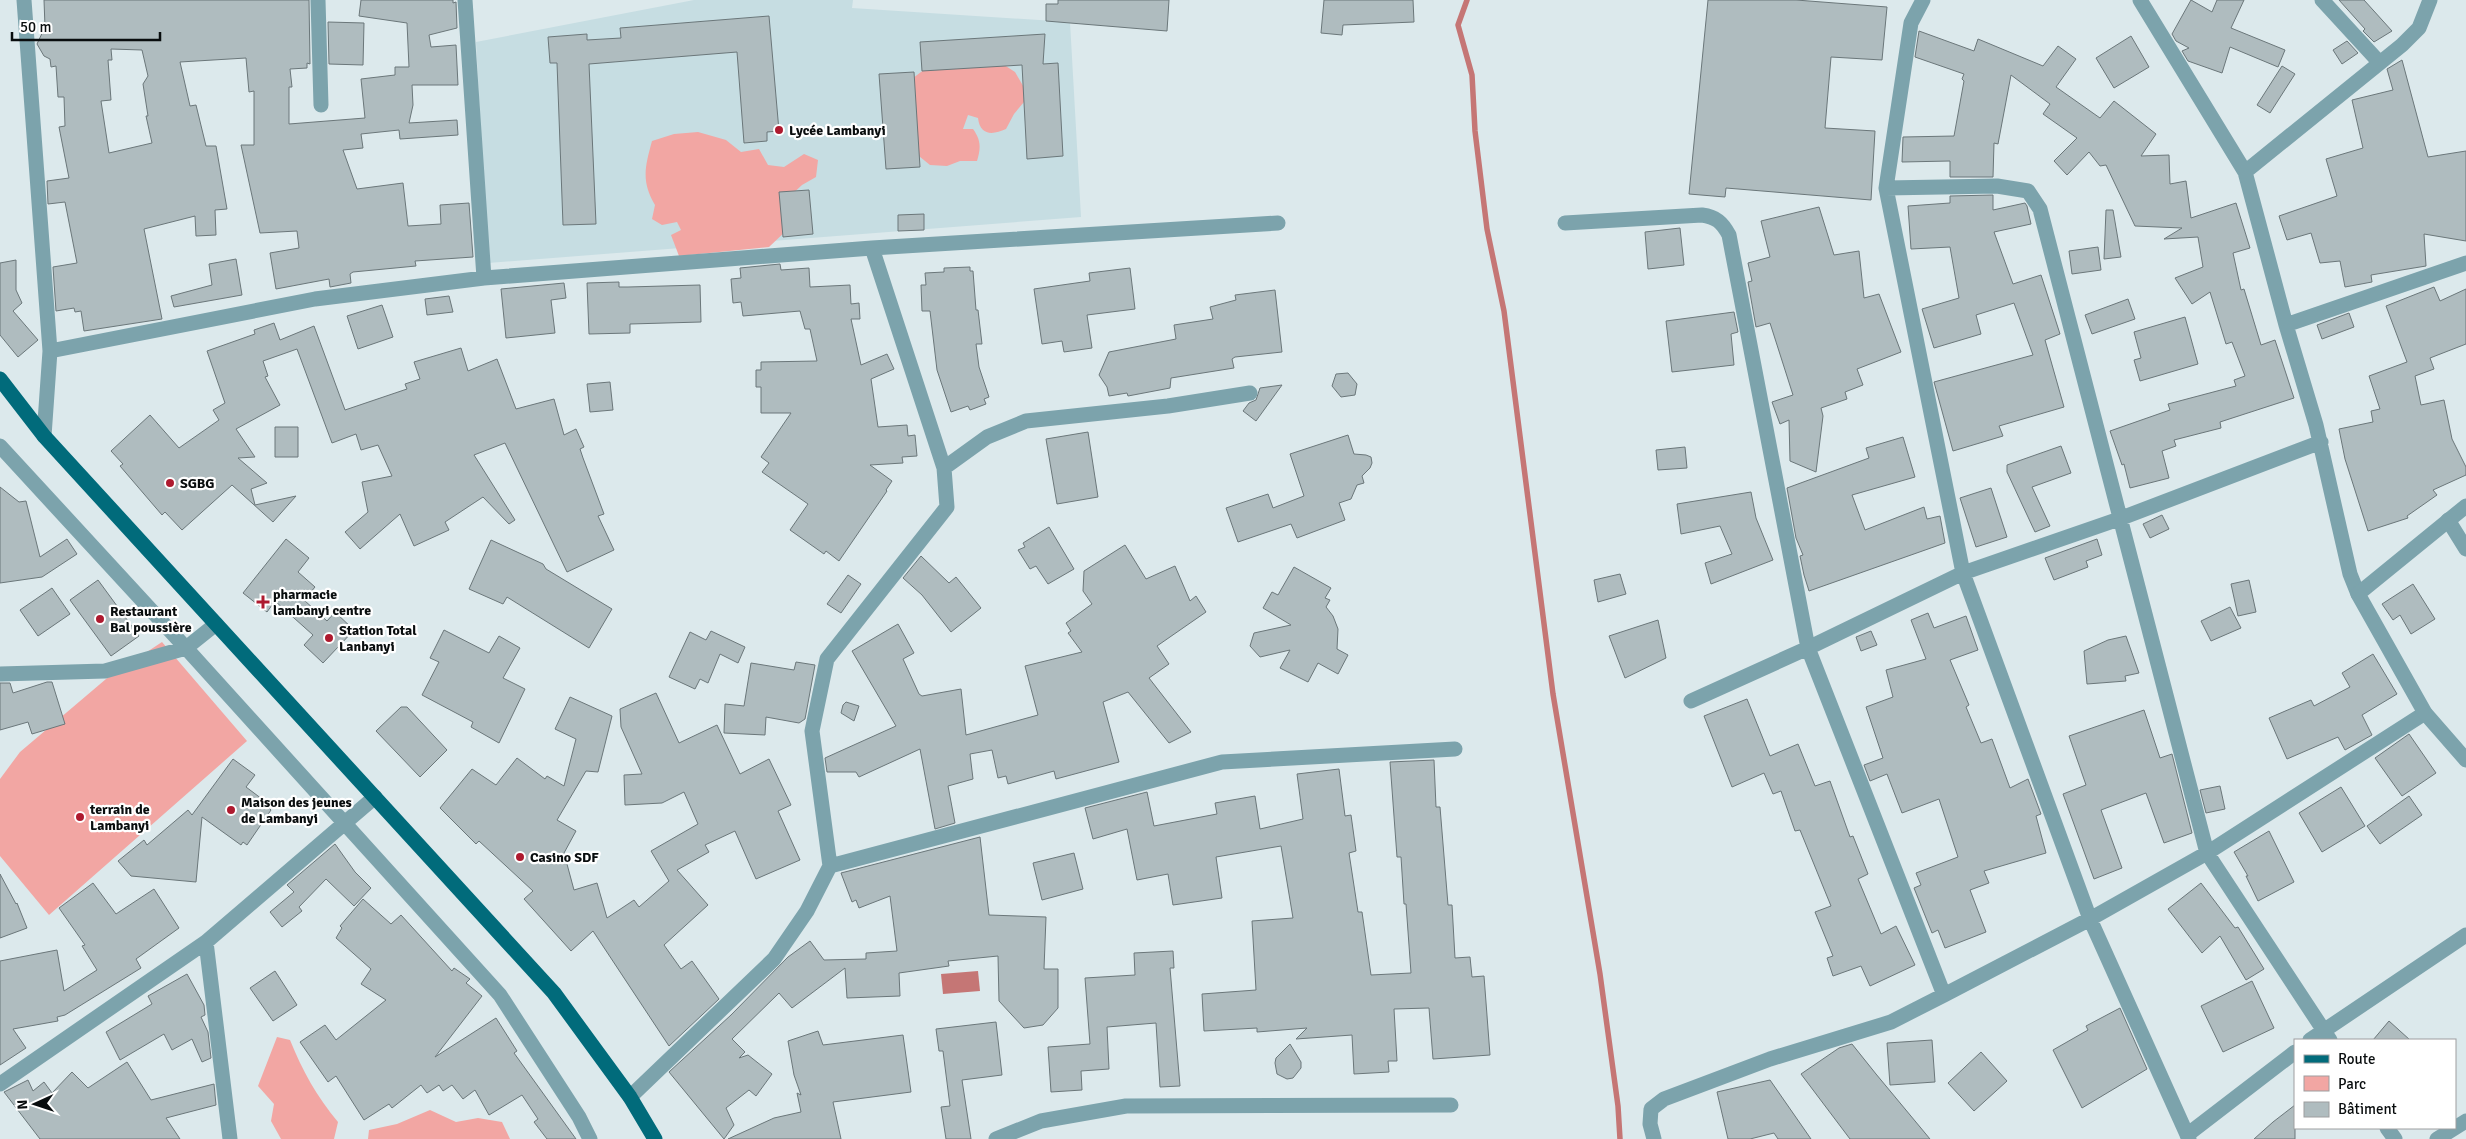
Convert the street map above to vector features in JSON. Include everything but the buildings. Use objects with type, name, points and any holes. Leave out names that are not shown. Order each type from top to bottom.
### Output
[{"type":"main road","points":[[0,379],[44,436],[554,994],[630,1097],[655,1139]]},
{"type":"street","points":[[24,0],[50,352],[44,436]]},
{"type":"street","points":[[318,0],[321,105]]},
{"type":"street","points":[[465,0],[484,278]]},
{"type":"street","points":[[1923,0],[1911,24],[1886,188],[1963,573],[2090,919],[2141,1028],[2188,1137],[2294,1053]]},
{"type":"street","points":[[2140,0],[2245,172],[2286,325],[2321,442],[2350,574],[2358,594],[2425,713],[2466,760]]},
{"type":"street","points":[[2322,0],[2379,62]]},
{"type":"street","points":[[2245,172],[2402,45],[2419,28],[2430,0]]},
{"type":"street","points":[[1886,188],[1997,186],[2028,191],[2040,210],[2118,518],[2207,853],[2326,1035]]},
{"type":"street","points":[[1565,223],[1702,216],[1713,217],[1722,223],[1729,235],[1808,648],[1944,995]]},
{"type":"street","points":[[50,352],[315,298],[484,278],[872,248],[1278,223]]},
{"type":"street","points":[[630,1097],[774,960],[807,911],[830,866],[812,731],[827,659],[947,507],[944,468],[872,248]]},
{"type":"street","points":[[2286,325],[2466,263]]},
{"type":"street","points":[[944,468],[987,436],[1026,421],[1168,406],[1250,393]]},
{"type":"street","points":[[1691,701],[1808,648],[1963,573],[2118,518],[2321,442]]},
{"type":"street","points":[[0,446],[186,648],[500,995],[579,1118],[590,1139]]},
{"type":"street","points":[[2358,594],[2466,506]]},
{"type":"street","points":[[2448,520],[2466,549]]},
{"type":"street","points":[[0,674],[105,671],[186,648],[216,624]]},
{"type":"street","points":[[1654,1139],[1650,1124],[1651,1109],[1664,1099],[1770,1059],[1891,1022],[2090,919],[2207,853],[2425,713]]},
{"type":"street","points":[[830,866],[1222,762],[1455,749]]},
{"type":"street","points":[[0,1084],[206,942],[375,797]]},
{"type":"street","points":[[2313,1039],[2326,1035],[2466,935]]},
{"type":"street","points":[[206,942],[230,1139]]},
{"type":"street","points":[[996,1139],[1041,1121],[1126,1106],[1451,1105]]},
{"type":"street","points":[[2438,1139],[2454,1129]]},
{"type":"shaded area","name":"Lycée Lambanyi","points":[[694,0],[853,0],[852,8],[1070,22],[1081,217],[488,263],[476,42]]},
{"type":"shaded area","points":[[978,971],[980,991],[943,994],[941,974]]},
{"type":"green space","points":[[998,61],[1015,72],[1029,96],[1014,114],[1006,129],[1001,131],[992,133],[984,131],[979,124],[978,118],[968,115],[963,129],[973,129],[978,137],[980,148],[977,161],[960,161],[947,166],[930,165],[914,152],[908,82],[930,65]]},
{"type":"green space","points":[[698,132],[726,140],[741,152],[759,149],[768,165],[784,167],[804,154],[818,160],[816,177],[802,185],[788,198],[788,229],[769,247],[679,256],[671,235],[681,230],[677,222],[662,225],[652,219],[655,205],[646,181],[646,166],[652,141],[674,134]]},
{"type":"green space","name":"terrain de Lambanyi","points":[[162,642],[247,741],[49,915],[0,856],[0,779],[20,752],[106,679]]},
{"type":"green space","points":[[277,1037],[290,1040],[311,1083],[323,1103],[338,1122],[334,1139],[281,1139],[271,1121],[274,1104],[258,1086]]},
{"type":"green space","points":[[430,1110],[456,1122],[478,1118],[502,1122],[510,1139],[368,1139],[369,1130],[397,1124]]},
{"type":"waterway","points":[[1467,0],[1458,25],[1472,75],[1475,131],[1487,229],[1504,311],[1553,694],[1600,974],[1618,1106],[1620,1139]]},
{"type":"place","name":"Lycée Lambanyi","points":[[779,130]]},
{"type":"place","name":"SGBG","points":[[170,483]]},
{"type":"place","name":"pharmacie lambanyi centre","points":[[263,602]]},
{"type":"place","name":"Restaurant Bal poussière","points":[[100,619]]},
{"type":"place","name":"Station Total Lanbanyi","points":[[329,638]]},
{"type":"place","name":"Maison des jeunes de Lambanyi","points":[[231,810]]},
{"type":"place","name":"terrain de Lambanyi","points":[[80,817]]},
{"type":"place","name":"Casino SDF","points":[[520,857]]}]
